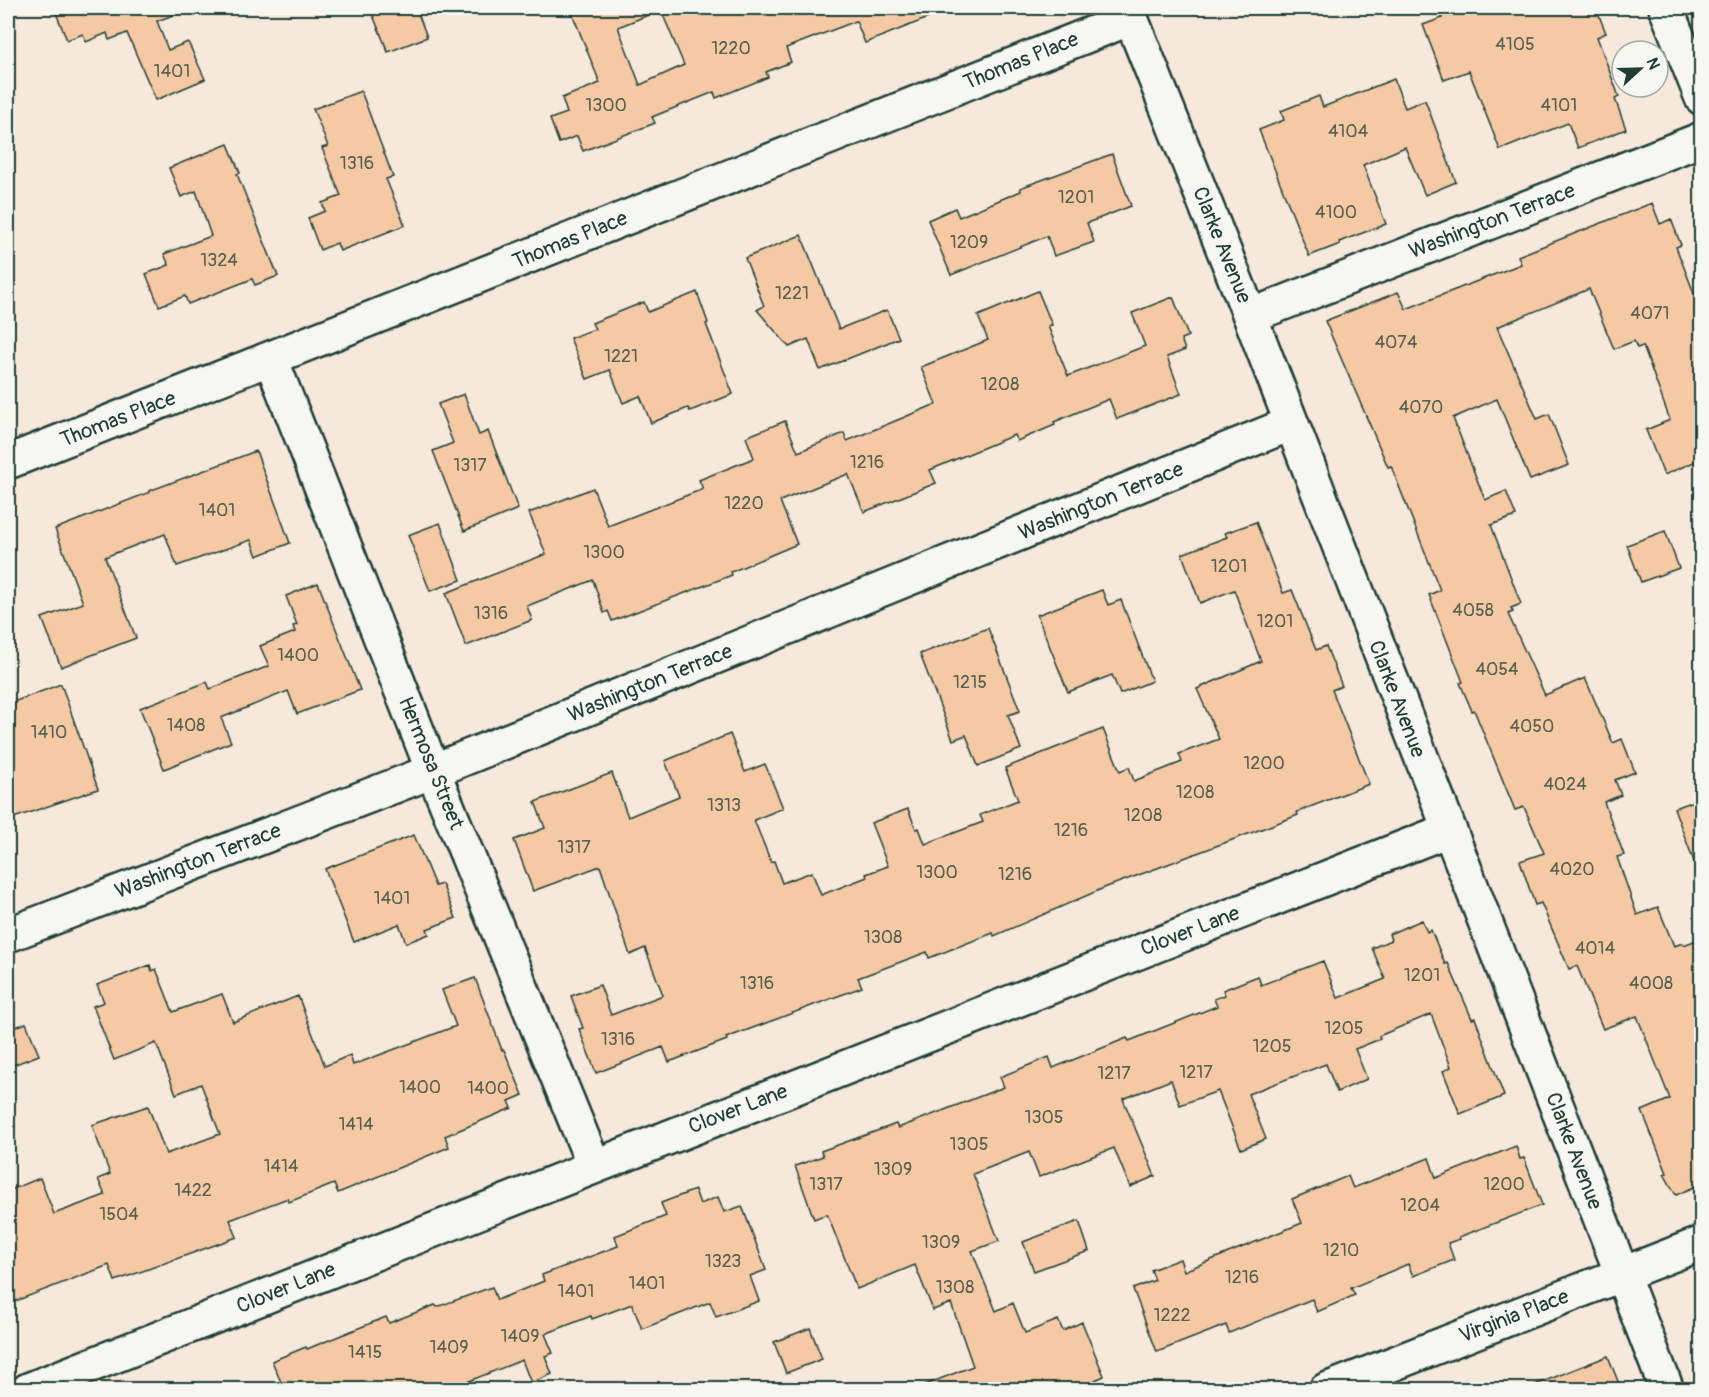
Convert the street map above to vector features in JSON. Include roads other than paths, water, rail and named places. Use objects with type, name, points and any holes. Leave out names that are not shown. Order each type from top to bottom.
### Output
[{"type":"street","points":[[1666,8],[1701,98]]},
{"type":"street","name":"Clarke Avenue","points":[[1129,13],[1250,315],[1290,424],[1667,1389]]},
{"type":"street","name":"Thomas Place","points":[[8,462],[271,359],[1129,13]]},
{"type":"street","name":"Washington Terrace","points":[[1250,315],[1701,139]]},
{"type":"street","name":"Hermosa Street","points":[[271,359],[433,771],[594,1166]]},
{"type":"street","name":"Washington Terrace","points":[[8,935],[433,771],[1290,424]]},
{"type":"street","name":"Clover Lane","points":[[28,1389],[1448,830]]},
{"type":"street","name":"Virginia Place","points":[[1326,1389],[1701,1243]]}]
